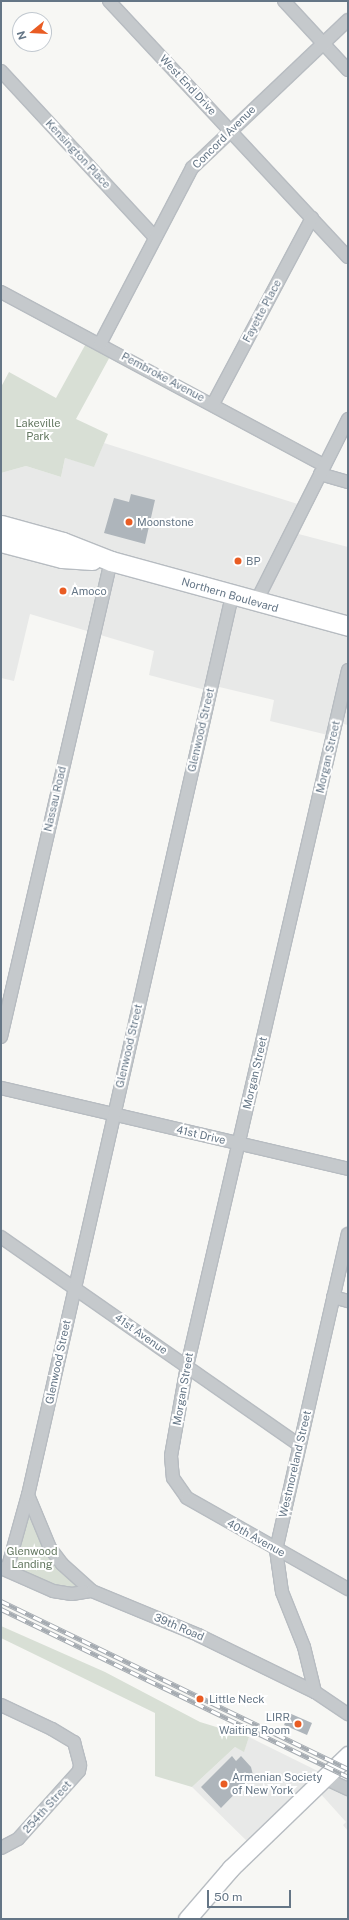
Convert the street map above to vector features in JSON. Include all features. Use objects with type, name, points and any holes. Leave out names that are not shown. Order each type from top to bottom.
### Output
[{"type":"main road","name":"Northern Boulevard","points":[[1,526],[64,542],[111,561],[232,596],[348,626]]},
{"type":"main road","name":"Northern Boulevard","points":[[1,542],[62,558],[111,561]]},
{"type":"street","name":"West End Drive","points":[[109,1],[348,257]]},
{"type":"street","points":[[284,1],[348,70]]},
{"type":"street","name":"Concord Avenue","points":[[100,344],[154,236],[192,168],[230,130],[348,20]]},
{"type":"street","name":"Kensington Place","points":[[1,71],[154,236]]},
{"type":"street","name":"Fayette Place","points":[[213,404],[312,218]]},
{"type":"street","name":"Pembroke Avenue","points":[[1,292],[213,404],[322,469],[348,482]]},
{"type":"street","points":[[256,602],[348,419]]},
{"type":"street","name":"Nassau Road","points":[[1,1037],[111,561]]},
{"type":"street","name":"Glenwood Street","points":[[4,1569],[28,1495],[232,596]]},
{"type":"street","name":"Morgan Street","points":[[173,1478],[171,1456],[187,1366],[348,670]]},
{"type":"street","name":"41st Drive","points":[[1,1088],[348,1169]]},
{"type":"street","name":"Westmoreland Street","points":[[315,1692],[304,1647],[282,1592],[276,1550],[348,1234]]},
{"type":"street","name":"41st Avenue","points":[[2,1238],[300,1445]]},
{"type":"street","points":[[334,1297],[348,1301]]},
{"type":"street","name":"40th Avenue","points":[[173,1478],[187,1498],[276,1550],[348,1589]]},
{"type":"street","points":[[28,1495],[50,1548],[62,1564],[92,1591]]},
{"type":"street","points":[[4,1569],[53,1591],[72,1594],[92,1591]]},
{"type":"street","name":"39th Road","points":[[92,1591],[198,1635],[315,1692],[348,1714]]},
{"type":"street","name":"254th Street","points":[[1,1705],[74,1742],[80,1757],[79,1771],[57,1798],[18,1839],[1,1848]]},
{"type":"street","points":[[187,1919],[213,1892],[231,1868],[348,1755]]},
{"type":"street","points":[[213,1892],[239,1873],[341,1786],[348,1766]]},
{"type":"shaded area","points":[[104,443],[304,506],[291,532],[348,547],[348,725],[335,722],[332,736],[270,721],[274,700],[211,685],[209,691],[149,675],[154,651],[30,614],[14,681],[1,678],[1,473],[26,466],[61,477],[65,458],[94,466]]},
{"type":"shaded area","points":[[249,1737],[348,1786],[348,1831],[343,1825],[346,1822],[319,1792],[257,1851],[192,1787],[235,1747],[244,1751]]},
{"type":"green space","name":"Lakeville Park","points":[[89,338],[113,351],[76,419],[108,434],[94,467],[65,458],[61,477],[26,466],[1,473],[1,387],[9,372],[56,398]]},
{"type":"green space","name":"Glenwood Landing","points":[[28,1495],[41,1529],[92,1591],[72,1594],[7,1570]]},
{"type":"green space","points":[[1,1626],[105,1672],[200,1722],[249,1737],[244,1752],[235,1747],[192,1787],[155,1776],[155,1713],[1,1638]]},
{"type":"building","name":"Moonstone","points":[[131,494],[155,500],[145,544],[104,533],[114,498],[129,502]]},
{"type":"building","name":"LIRR Waiting Room","points":[[289,1713],[312,1723],[307,1735],[284,1725]]},
{"type":"building","name":"Armenian Society of New York","points":[[232,1756],[236,1761],[241,1756],[251,1767],[253,1775],[221,1808],[201,1787]]},
{"type":"railway","points":[[1,1601],[348,1769]]},
{"type":"railway","points":[[1,1609],[348,1777]]},
{"type":"place","name":"Moonstone","points":[[129,522]]},
{"type":"place","name":"BP","points":[[238,561]]},
{"type":"place","name":"Amoco","points":[[63,591]]},
{"type":"place","name":"Little Neck","points":[[200,1699]]},
{"type":"place","name":"LIRR Waiting Room","points":[[298,1724]]},
{"type":"place","name":"Armenian Society of New York","points":[[224,1784]]}]
